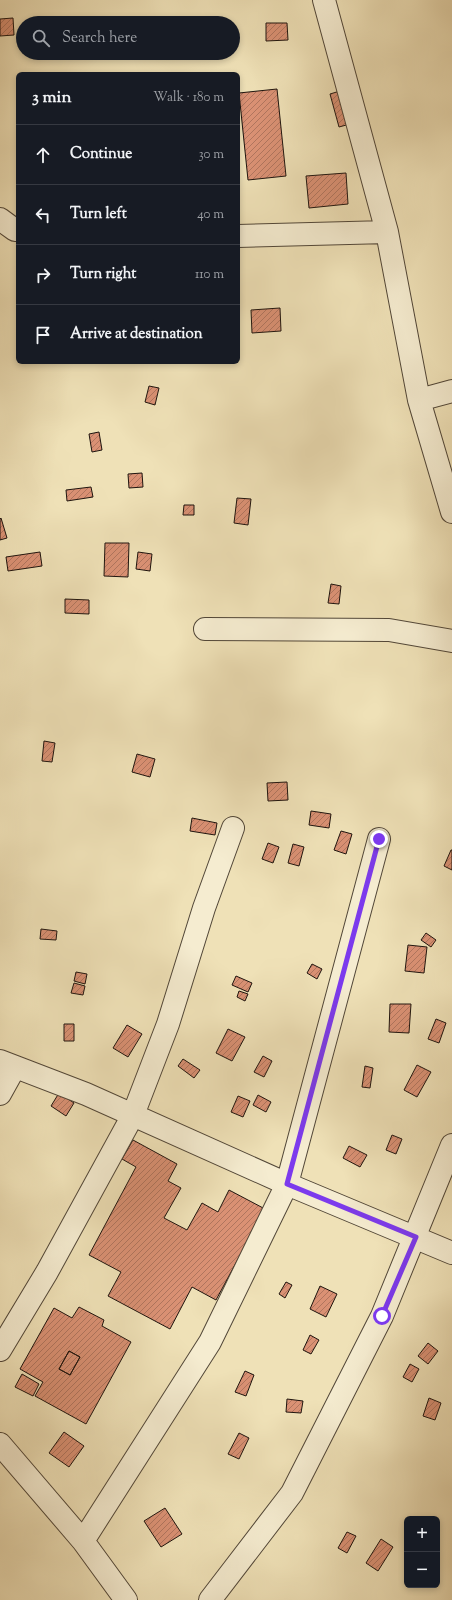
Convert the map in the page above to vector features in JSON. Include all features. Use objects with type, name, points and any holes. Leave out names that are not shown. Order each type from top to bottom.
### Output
[{"type":"street","points":[[324,0],[387,232],[419,400],[452,512]]},
{"type":"street","points":[[0,218],[16,230]]},
{"type":"street","points":[[240,236],[387,232]]},
{"type":"street","points":[[419,400],[452,391]]},
{"type":"street","points":[[205,629],[389,630],[452,641]]},
{"type":"street","points":[[0,1350],[47,1272],[133,1115],[168,1024],[204,908],[233,828]]},
{"type":"street","points":[[83,1541],[210,1342],[287,1184],[379,839]]},
{"type":"street","points":[[0,1094],[7,1064],[86,1094],[287,1184],[452,1253]]},
{"type":"street","points":[[210,1600],[292,1493],[382,1316],[416,1237],[452,1145]]},
{"type":"street","points":[[0,1444],[83,1541],[126,1600]]},
{"type":"building","points":[[13,18],[14,35],[0,36],[0,19]]},
{"type":"building","points":[[266,23],[287,23],[288,40],[266,41]]},
{"type":"building","points":[[277,89],[286,176],[248,180],[240,93]]},
{"type":"building","points":[[340,91],[350,124],[339,127],[330,94]]},
{"type":"building","points":[[346,173],[348,204],[309,208],[306,176]]},
{"type":"building","points":[[280,308],[281,331],[252,333],[251,310]]},
{"type":"building","points":[[149,386],[159,388],[155,405],[145,402]]},
{"type":"building","points":[[99,432],[102,450],[92,452],[89,434]]},
{"type":"building","points":[[142,473],[143,487],[129,488],[128,474]]},
{"type":"building","points":[[91,487],[93,497],[67,501],[66,490]]},
{"type":"building","points":[[237,498],[251,499],[248,525],[234,523]]},
{"type":"building","points":[[184,505],[194,505],[194,515],[183,515]]},
{"type":"building","points":[[1,518],[7,538],[0,540],[0,519]]},
{"type":"building","points":[[105,543],[129,543],[128,577],[104,576]]},
{"type":"building","points":[[40,552],[42,566],[8,571],[6,557]]},
{"type":"building","points":[[138,552],[152,554],[150,571],[136,569]]},
{"type":"building","points":[[331,584],[341,586],[339,604],[328,603]]},
{"type":"building","points":[[65,599],[89,600],[89,614],[65,613]]},
{"type":"building","points":[[44,741],[55,743],[52,762],[42,761]]},
{"type":"building","points":[[137,754],[155,759],[150,777],[132,772]]},
{"type":"building","points":[[287,782],[288,800],[268,801],[267,783]]},
{"type":"building","points":[[311,811],[331,814],[329,828],[309,825]]},
{"type":"building","points":[[192,818],[217,823],[215,835],[190,831]]},
{"type":"building","points":[[341,831],[352,834],[346,854],[334,850]]},
{"type":"building","points":[[268,843],[279,847],[273,863],[262,859]]},
{"type":"building","points":[[293,844],[304,847],[299,866],[288,863]]},
{"type":"building","points":[[452,850],[452,870],[444,866]]},
{"type":"building","points":[[41,929],[57,931],[56,940],[40,939]]},
{"type":"building","points":[[426,933],[436,940],[431,947],[421,940]]},
{"type":"building","points":[[408,945],[427,947],[424,973],[405,971]]},
{"type":"building","points":[[312,964],[322,969],[317,979],[307,973]]},
{"type":"building","points":[[76,972],[87,974],[85,984],[74,981]]},
{"type":"building","points":[[236,976],[252,983],[248,992],[232,985]]},
{"type":"building","points":[[74,983],[85,986],[83,995],[71,993]]},
{"type":"building","points":[[239,991],[248,994],[245,1001],[237,997]]},
{"type":"building","points":[[390,1004],[411,1004],[409,1033],[389,1032]]},
{"type":"building","points":[[436,1019],[446,1023],[439,1043],[428,1039]]},
{"type":"building","points":[[64,1024],[74,1024],[74,1041],[64,1041]]},
{"type":"building","points":[[127,1025],[142,1034],[128,1057],[113,1048]]},
{"type":"building","points":[[228,1029],[245,1037],[232,1061],[216,1053]]},
{"type":"building","points":[[263,1056],[272,1061],[264,1077],[254,1072]]},
{"type":"building","points":[[183,1059],[200,1070],[194,1078],[178,1066]]},
{"type":"building","points":[[417,1065],[431,1072],[417,1097],[404,1090]]},
{"type":"building","points":[[365,1066],[373,1068],[370,1088],[362,1087]]},
{"type":"building","points":[[59,1093],[74,1103],[66,1116],[51,1106]]},
{"type":"building","points":[[258,1095],[271,1102],[266,1112],[253,1105]]},
{"type":"building","points":[[238,1096],[250,1101],[243,1117],[231,1112]]},
{"type":"building","points":[[392,1135],[402,1139],[396,1154],[386,1150]]},
{"type":"building","points":[[133,1140],[177,1164],[168,1181],[181,1188],[164,1218],[187,1230],[202,1203],[218,1212],[229,1190],[265,1209],[216,1300],[192,1287],[170,1329],[108,1296],[121,1272],[89,1255],[136,1167],[122,1159]]},
{"type":"building","points":[[349,1146],[367,1155],[360,1167],[343,1158]]},
{"type":"building","points":[[286,1282],[292,1285],[285,1298],[279,1294]]},
{"type":"building","points":[[320,1286],[337,1294],[326,1317],[310,1309]]},
{"type":"building","points":[[79,1307],[104,1320],[102,1326],[131,1342],[86,1424],[35,1396],[43,1382],[20,1369],[54,1308],[72,1318]],"holes":[[[69,1351],[80,1357],[70,1375],[59,1369]]]},
{"type":"building","points":[[310,1335],[319,1340],[311,1354],[303,1350]]},
{"type":"building","points":[[428,1343],[438,1351],[428,1364],[418,1356]]},
{"type":"building","points":[[69,1351],[80,1357],[70,1375],[59,1369]]},
{"type":"building","points":[[410,1364],[419,1369],[412,1382],[403,1377]]},
{"type":"building","points":[[245,1371],[254,1375],[246,1396],[235,1392]]},
{"type":"building","points":[[22,1374],[39,1384],[33,1396],[15,1387]]},
{"type":"building","points":[[429,1398],[441,1403],[435,1420],[423,1416]]},
{"type":"building","points":[[287,1399],[303,1401],[301,1413],[286,1412]]},
{"type":"building","points":[[64,1432],[84,1446],[69,1467],[49,1453]]},
{"type":"building","points":[[239,1433],[249,1438],[239,1459],[228,1454]]},
{"type":"building","points":[[165,1508],[182,1534],[161,1547],[144,1521]]},
{"type":"building","points":[[347,1532],[356,1536],[347,1553],[338,1548]]},
{"type":"building","points":[[381,1539],[393,1547],[378,1571],[366,1563]]},
{"type":"route","points":[[379,839],[287,1184],[416,1237],[382,1316]]}]
